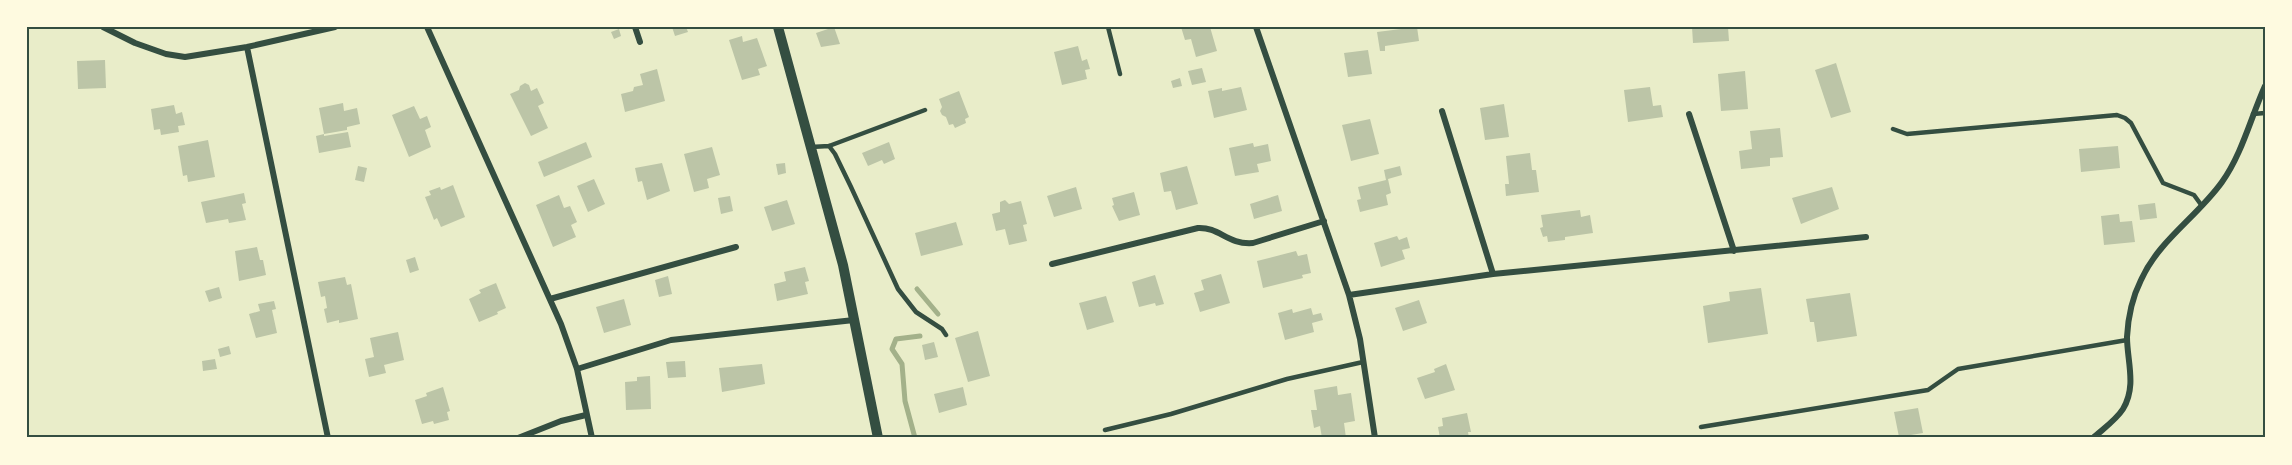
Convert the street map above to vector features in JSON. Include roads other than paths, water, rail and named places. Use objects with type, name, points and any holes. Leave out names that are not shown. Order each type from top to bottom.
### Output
[{"type":"street","points":[[103,27],[135,43],[166,54],[185,57],[247,47],[335,27]]},
{"type":"street","points":[[426,27],[550,299],[577,369],[592,438]]},
{"type":"street","points":[[635,27],[640,42]]},
{"type":"street","points":[[778,27],[843,265],[878,438]]},
{"type":"street","points":[[1256,27],[1349,295],[1375,438]]},
{"type":"street","points":[[247,47],[328,438]]},
{"type":"street","points":[[2094,438],[2122,410],[2127,398],[2131,369],[2127,340],[2128,317],[2140,281],[2152,259],[2165,243],[2223,181],[2237,156],[2265,86]]},
{"type":"street","points":[[1442,111],[1493,274]]},
{"type":"street","points":[[1689,114],[1734,251]]},
{"type":"street","points":[[1052,264],[1198,228],[1213,231],[1236,243],[1243,244],[1324,221]]},
{"type":"street","points":[[1349,295],[1493,274],[1866,237]]},
{"type":"street","points":[[550,299],[736,247]]},
{"type":"street","points":[[577,369],[671,340],[854,320]]},
{"type":"street","points":[[518,438],[561,421],[586,415]]},
{"type":"lane","points":[[1108,27],[1120,74]]},
{"type":"lane","points":[[811,147],[829,146],[925,110]]},
{"type":"lane","points":[[2253,114],[2265,113]]},
{"type":"lane","points":[[1893,129],[1907,134],[2117,115],[2126,118],[2131,123],[2163,183],[2194,195],[2202,206]]},
{"type":"lane","points":[[829,146],[835,154],[898,289],[916,312],[946,334]]},
{"type":"lane","points":[[1701,427],[1928,390],[1958,369],[2127,340]]},
{"type":"lane","points":[[1105,430],[1171,414],[1287,379],[1363,362]]},
{"type":"waterway","points":[[917,289],[938,314]]},
{"type":"waterway","points":[[915,438],[905,401],[902,364],[892,349],[896,339],[920,336]]}]
